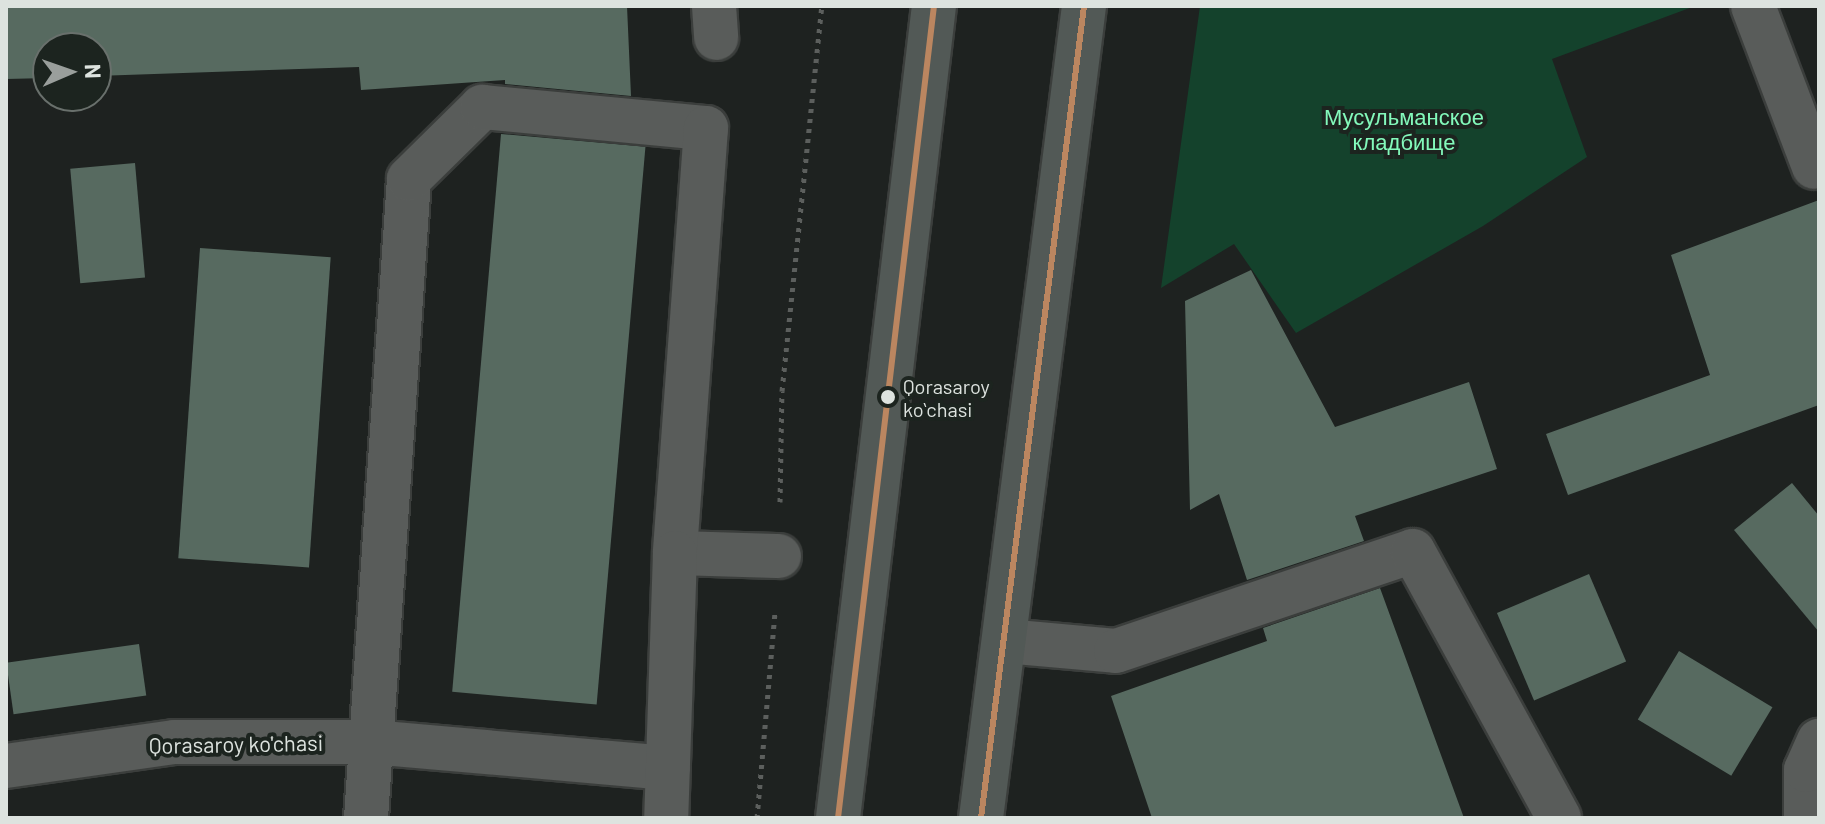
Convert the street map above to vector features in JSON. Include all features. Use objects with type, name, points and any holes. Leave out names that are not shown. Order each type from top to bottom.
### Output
[{"type":"main road","points":[[838,818],[934,6]]},
{"type":"main road","points":[[981,818],[1084,6]]},
{"type":"street","points":[[1753,6],[1814,167]]},
{"type":"street","points":[[366,818],[409,179],[482,107],[706,128],[675,553],[666,818]]},
{"type":"street","points":[[1005,641],[1116,651],[1413,551],[1559,818]]},
{"type":"street","points":[[675,553],[779,556]]},
{"type":"street","points":[[1806,818],[1806,770],[1819,741]]},
{"type":"street","name":"Qorasaroy ko'chasi","points":[[6,766],[174,742],[371,742],[668,768]]},
{"type":"path","points":[[757,818],[779,556],[782,391],[822,6]]},
{"type":"green space","name":"Мусульманское кладбище","points":[[1200,6],[1695,6],[1552,59],[1587,157],[1483,226],[1296,333],[1234,244],[1161,288]]},
{"type":"building","points":[[6,6],[627,6],[631,96],[505,84],[505,80],[361,90],[359,67],[112,75],[112,32],[32,32],[32,78],[6,79]]},
{"type":"building","points":[[501,134],[645,147],[597,705],[452,692]]},
{"type":"building","points":[[135,163],[145,278],[80,283],[70,169]]},
{"type":"building","points":[[1819,200],[1819,405],[1568,495],[1546,434],[1710,375],[1671,255]]},
{"type":"building","points":[[200,248],[331,257],[309,567],[178,558]]},
{"type":"building","points":[[1251,270],[1335,427],[1469,382],[1497,469],[1355,516],[1364,541],[1247,580],[1219,494],[1190,510],[1185,301]]},
{"type":"building","points":[[1792,483],[1819,516],[1819,632],[1734,530]]},
{"type":"building","points":[[1589,574],[1626,661],[1534,701],[1497,613]]},
{"type":"building","points":[[1380,588],[1464,818],[1152,818],[1111,696],[1267,641],[1263,628]]},
{"type":"building","points":[[139,644],[146,695],[14,714],[6,663]]},
{"type":"building","points":[[1679,651],[1772,707],[1731,776],[1638,720]]},
{"type":"transit line","points":[[838,818],[934,6]]},
{"type":"transit line","points":[[981,818],[1084,6]]},
{"type":"place","name":"Qorasaroy koʻchasi","points":[[888,397]]}]
